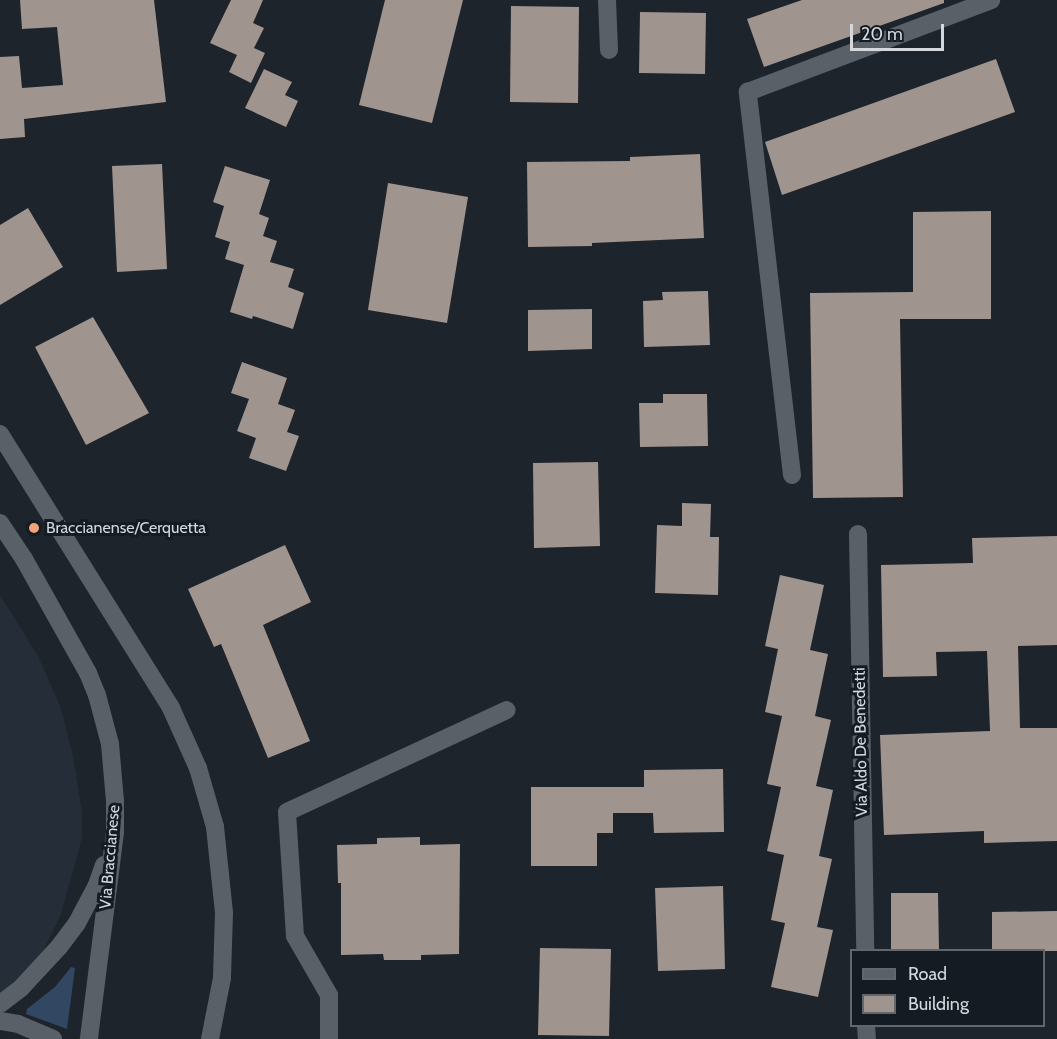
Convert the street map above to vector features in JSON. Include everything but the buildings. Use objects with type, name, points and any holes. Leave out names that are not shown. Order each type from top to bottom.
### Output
[{"type":"street","points":[[607,0],[609,50]]},
{"type":"street","points":[[792,475],[748,92],[991,0]]},
{"type":"street","points":[[0,434],[171,708],[198,768],[214,826],[224,913],[222,978],[210,1039]]},
{"type":"street","name":"Via Braccianese","points":[[0,523],[24,559],[88,673],[97,695],[111,755],[115,832],[89,1039]]},
{"type":"street","name":"Via Aldo De Benedetti","points":[[858,534],[865,949]]},
{"type":"street","points":[[329,1039],[329,995],[295,936],[287,812],[507,710]]},
{"type":"street","points":[[0,1004],[30,979],[77,923],[97,885],[115,832]]},
{"type":"street","points":[[0,1021],[18,1024],[53,1039]]},
{"type":"shaded area","points":[[0,595],[38,656],[61,708],[73,757],[82,812],[82,838],[61,914],[41,956],[18,981],[0,992]]},
{"type":"shaded area","points":[[71,967],[75,968],[67,1029],[26,1014],[27,1009],[55,987]]},
{"type":"place","name":"Braccianense/Cerquetta","points":[[34,528]]}]
